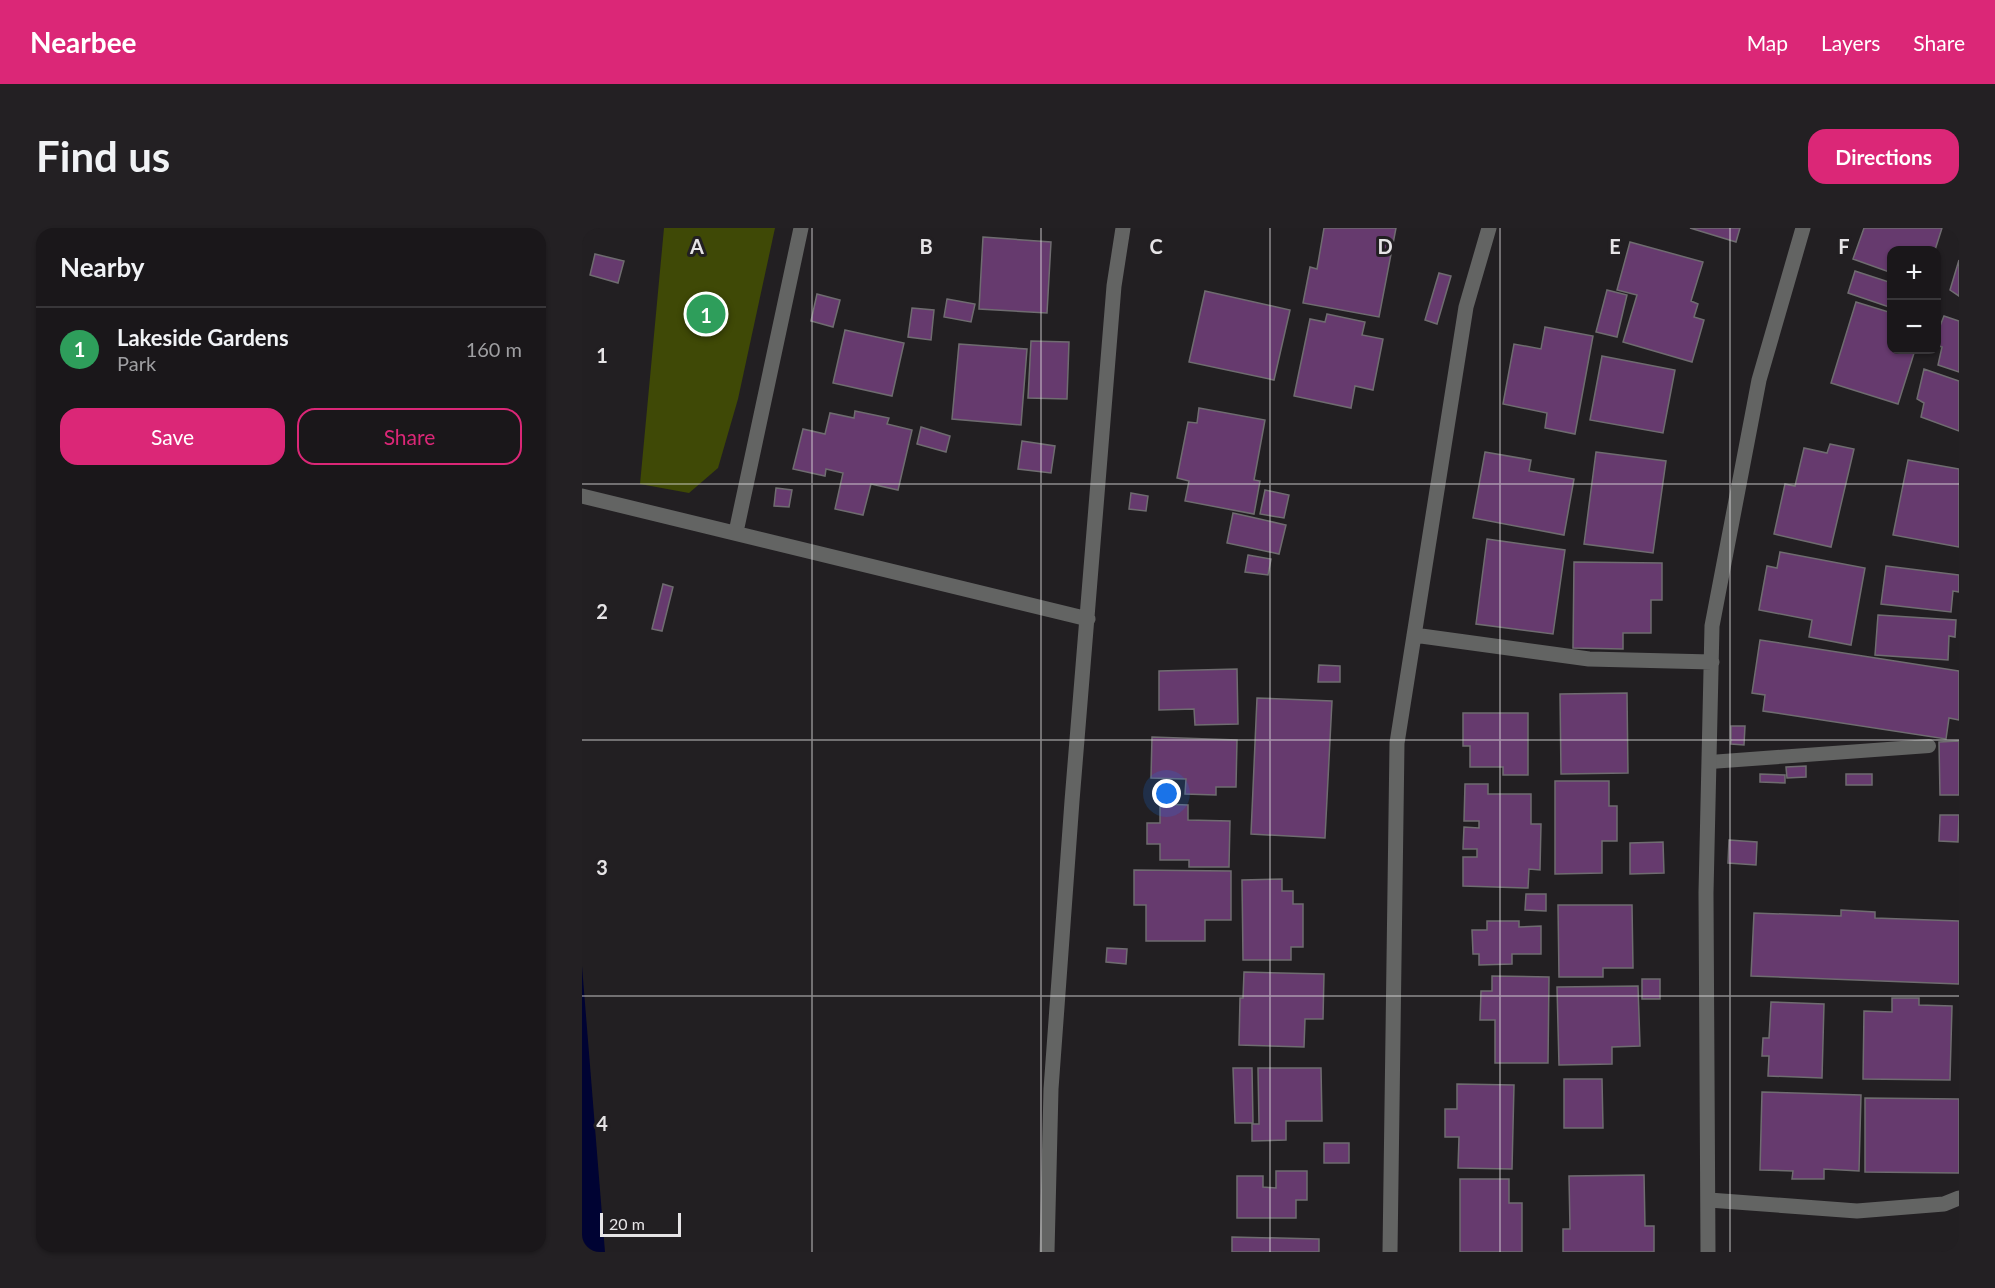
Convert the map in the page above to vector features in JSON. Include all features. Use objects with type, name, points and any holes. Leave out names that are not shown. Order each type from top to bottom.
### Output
[{"type":"street","points":[[736,532],[801,228]]},
{"type":"street","points":[[1047,1252],[1051,1089],[1071,813],[1114,286],[1123,228]]},
{"type":"street","points":[[1390,1252],[1397,743],[1467,307],[1489,228]]},
{"type":"street","points":[[1708,1252],[1706,893],[1712,626],[1759,380],[1803,228]]},
{"type":"street","points":[[582,496],[1088,619]]},
{"type":"street","points":[[1414,635],[1589,659],[1712,662]]},
{"type":"street","points":[[1709,1200],[1857,1211],[1944,1204],[1959,1197]]},
{"type":"lane","points":[[1710,762],[1929,746]]},
{"type":"green space","points":[[664,228],[775,228],[738,399],[718,468],[689,493],[640,484]]},
{"type":"shaded area","points":[[582,966],[605,1252],[582,1252]]},
{"type":"building","points":[[1324,228],[1396,228],[1379,317],[1303,303],[1310,267],[1317,269]]},
{"type":"building","points":[[1690,228],[1740,228],[1736,242]]},
{"type":"building","points":[[1864,228],[1942,228],[1936,246],[1887,246],[1887,271],[1853,259]]},
{"type":"building","points":[[983,237],[1051,242],[1047,313],[979,309]]},
{"type":"building","points":[[1630,242],[1703,262],[1691,301],[1698,304],[1694,317],[1704,320],[1692,362],[1623,342],[1637,295],[1617,290]]},
{"type":"building","points":[[595,254],[624,261],[618,283],[590,275]]},
{"type":"building","points":[[1959,260],[1959,296],[1950,290]]},
{"type":"building","points":[[1855,271],[1887,281],[1887,306],[1848,293]]},
{"type":"building","points":[[1439,273],[1451,276],[1437,324],[1425,320]]},
{"type":"building","points":[[1607,290],[1627,295],[1617,337],[1596,332]]},
{"type":"building","points":[[1205,291],[1290,310],[1274,380],[1189,362]]},
{"type":"building","points":[[817,294],[840,300],[833,327],[811,321]]},
{"type":"building","points":[[947,299],[975,304],[971,322],[944,317]]},
{"type":"building","points":[[1856,302],[1887,311],[1887,354],[1914,354],[1898,404],[1831,383]]},
{"type":"building","points":[[912,308],[934,310],[931,340],[908,337]]},
{"type":"building","points":[[1327,314],[1365,322],[1362,335],[1383,339],[1373,390],[1355,386],[1351,408],[1294,396],[1310,319],[1325,322]]},
{"type":"building","points":[[1944,316],[1959,321],[1959,372],[1938,365],[1942,347],[1941,324]]},
{"type":"building","points":[[1545,327],[1593,336],[1575,434],[1545,428],[1547,413],[1503,404],[1514,344],[1541,349]]},
{"type":"building","points":[[845,330],[904,343],[892,396],[833,383]]},
{"type":"building","points":[[1031,341],[1069,342],[1067,399],[1028,398]]},
{"type":"building","points":[[959,344],[1027,349],[1021,425],[952,419]]},
{"type":"building","points":[[1602,356],[1675,370],[1663,433],[1590,420]]},
{"type":"building","points":[[1924,369],[1959,381],[1959,431],[1921,417],[1924,403],[1917,399]]},
{"type":"building","points":[[1199,408],[1265,420],[1254,480],[1260,481],[1254,514],[1185,501],[1189,481],[1177,478],[1188,422],[1197,423]]},
{"type":"building","points":[[855,411],[889,418],[887,424],[912,430],[898,490],[871,484],[863,515],[835,509],[843,473],[826,469],[825,476],[793,469],[803,429],[825,434],[830,413],[854,418]]},
{"type":"building","points":[[921,427],[950,436],[946,452],[917,444]]},
{"type":"building","points":[[1022,441],[1055,446],[1051,473],[1018,469]]},
{"type":"building","points":[[1830,444],[1854,449],[1831,547],[1774,534],[1785,484],[1795,486],[1804,448],[1827,453]]},
{"type":"building","points":[[1485,452],[1531,460],[1529,471],[1574,479],[1564,535],[1473,518]]},
{"type":"building","points":[[1596,452],[1666,461],[1653,553],[1584,544]]},
{"type":"building","points":[[1908,460],[1959,469],[1959,547],[1893,535]]},
{"type":"building","points":[[776,488],[792,490],[789,507],[774,506]]},
{"type":"building","points":[[1265,490],[1289,495],[1284,518],[1260,514]]},
{"type":"building","points":[[1131,493],[1148,496],[1146,511],[1129,509]]},
{"type":"building","points":[[1233,513],[1286,525],[1279,554],[1227,543]]},
{"type":"building","points":[[1487,539],[1565,550],[1553,634],[1476,624]]},
{"type":"building","points":[[1780,552],[1865,568],[1851,645],[1809,637],[1812,620],[1759,610],[1767,566],[1777,568]]},
{"type":"building","points":[[1248,555],[1271,559],[1268,575],[1245,572]]},
{"type":"building","points":[[1574,562],[1662,563],[1662,600],[1651,600],[1651,633],[1623,633],[1623,649],[1573,648]]},
{"type":"building","points":[[1886,566],[1959,575],[1959,592],[1953,591],[1951,612],[1881,604]]},
{"type":"building","points":[[663,584],[673,587],[662,631],[652,629]]},
{"type":"building","points":[[1878,615],[1956,620],[1955,637],[1949,636],[1948,660],[1875,655]]},
{"type":"building","points":[[1760,640],[1959,671],[1959,720],[1949,718],[1946,739],[1763,711],[1765,695],[1752,693]]},
{"type":"building","points":[[1319,665],[1340,666],[1340,682],[1318,682]]},
{"type":"building","points":[[1237,669],[1238,724],[1195,725],[1194,709],[1159,710],[1159,671]]},
{"type":"building","points":[[1627,693],[1628,773],[1561,774],[1560,694]]},
{"type":"building","points":[[1257,698],[1332,701],[1325,838],[1251,834]]},
{"type":"building","points":[[1463,713],[1528,713],[1528,775],[1503,775],[1503,767],[1470,767],[1470,746],[1463,746]]},
{"type":"building","points":[[1731,726],[1745,726],[1744,745],[1731,744]]},
{"type":"building","points":[[1152,737],[1237,740],[1236,787],[1216,787],[1216,795],[1185,794],[1186,779],[1151,778]]},
{"type":"building","points":[[1959,741],[1959,795],[1940,795],[1939,742]]},
{"type":"building","points":[[1806,766],[1806,777],[1787,778],[1786,767]]},
{"type":"building","points":[[1760,774],[1785,775],[1785,783],[1760,782]]},
{"type":"building","points":[[1846,774],[1872,774],[1872,785],[1846,785]]},
{"type":"building","points":[[1555,781],[1609,781],[1609,806],[1617,806],[1617,841],[1602,841],[1602,873],[1555,874]]},
{"type":"building","points":[[1465,784],[1488,784],[1488,794],[1531,794],[1531,824],[1541,824],[1540,870],[1529,869],[1528,888],[1463,886],[1463,857],[1477,857],[1477,849],[1463,849],[1464,827],[1479,828],[1479,821],[1464,821]]},
{"type":"building","points":[[1160,804],[1188,805],[1188,820],[1230,821],[1229,867],[1189,867],[1189,860],[1160,860],[1160,844],[1147,844],[1147,823],[1160,823]]},
{"type":"building","points":[[1940,815],[1959,815],[1958,842],[1939,841]]},
{"type":"building","points":[[1729,840],[1757,842],[1756,865],[1728,863]]},
{"type":"building","points":[[1663,842],[1664,873],[1630,874],[1630,843]]},
{"type":"building","points":[[1134,870],[1231,871],[1231,920],[1205,920],[1205,941],[1146,941],[1146,905],[1134,905]]},
{"type":"building","points":[[1282,879],[1282,891],[1293,891],[1293,904],[1303,904],[1303,947],[1291,947],[1291,960],[1243,960],[1242,880]]},
{"type":"building","points":[[1526,894],[1546,894],[1546,911],[1525,910]]},
{"type":"building","points":[[1558,905],[1632,905],[1633,968],[1603,968],[1603,977],[1559,977]]},
{"type":"building","points":[[1841,910],[1875,912],[1875,918],[1959,921],[1959,984],[1751,976],[1754,913],[1841,916]]},
{"type":"building","points":[[1487,921],[1519,921],[1519,927],[1541,926],[1541,954],[1512,954],[1512,964],[1479,965],[1479,954],[1473,954],[1472,930],[1487,930]]},
{"type":"building","points":[[1107,948],[1127,949],[1126,964],[1106,962]]},
{"type":"building","points":[[1244,972],[1324,974],[1323,1019],[1305,1019],[1304,1047],[1239,1045],[1240,998],[1243,998]]},
{"type":"building","points":[[1492,976],[1549,977],[1548,1063],[1495,1063],[1495,1020],[1480,1020],[1481,991],[1492,991]]},
{"type":"building","points":[[1642,979],[1660,979],[1660,999],[1642,999]]},
{"type":"building","points":[[1638,986],[1640,1046],[1612,1047],[1612,1064],[1559,1065],[1557,987]]},
{"type":"building","points":[[1892,998],[1919,998],[1919,1005],[1952,1006],[1950,1080],[1863,1079],[1864,1011],[1892,1012]]},
{"type":"building","points":[[1771,1002],[1824,1004],[1822,1078],[1768,1076],[1769,1056],[1762,1056],[1763,1038],[1769,1038]]},
{"type":"building","points":[[1233,1068],[1252,1068],[1253,1123],[1235,1123]]},
{"type":"building","points":[[1258,1068],[1321,1068],[1322,1121],[1286,1121],[1286,1140],[1252,1141],[1252,1124],[1259,1124]]},
{"type":"building","points":[[1564,1079],[1602,1079],[1603,1128],[1564,1128]]},
{"type":"building","points":[[1457,1084],[1514,1085],[1512,1169],[1458,1168],[1459,1137],[1445,1137],[1445,1109],[1457,1109]]},
{"type":"building","points":[[1762,1092],[1861,1095],[1859,1171],[1824,1169],[1824,1179],[1792,1179],[1793,1171],[1760,1170]]},
{"type":"building","points":[[1865,1098],[1959,1099],[1959,1173],[1865,1172]]},
{"type":"building","points":[[1324,1143],[1349,1143],[1349,1163],[1324,1163]]},
{"type":"building","points":[[1276,1171],[1307,1171],[1307,1200],[1296,1200],[1296,1218],[1237,1218],[1237,1176],[1263,1176],[1263,1187],[1276,1188]]},
{"type":"building","points":[[1644,1175],[1645,1226],[1654,1226],[1654,1252],[1563,1252],[1563,1229],[1570,1229],[1569,1176]]},
{"type":"building","points":[[1460,1179],[1509,1179],[1509,1203],[1522,1203],[1522,1252],[1460,1252]]},
{"type":"building","points":[[1232,1237],[1319,1239],[1319,1252],[1232,1252]]},
{"type":"place","name":"Lakeside Gardens","points":[[706,314]]}]
